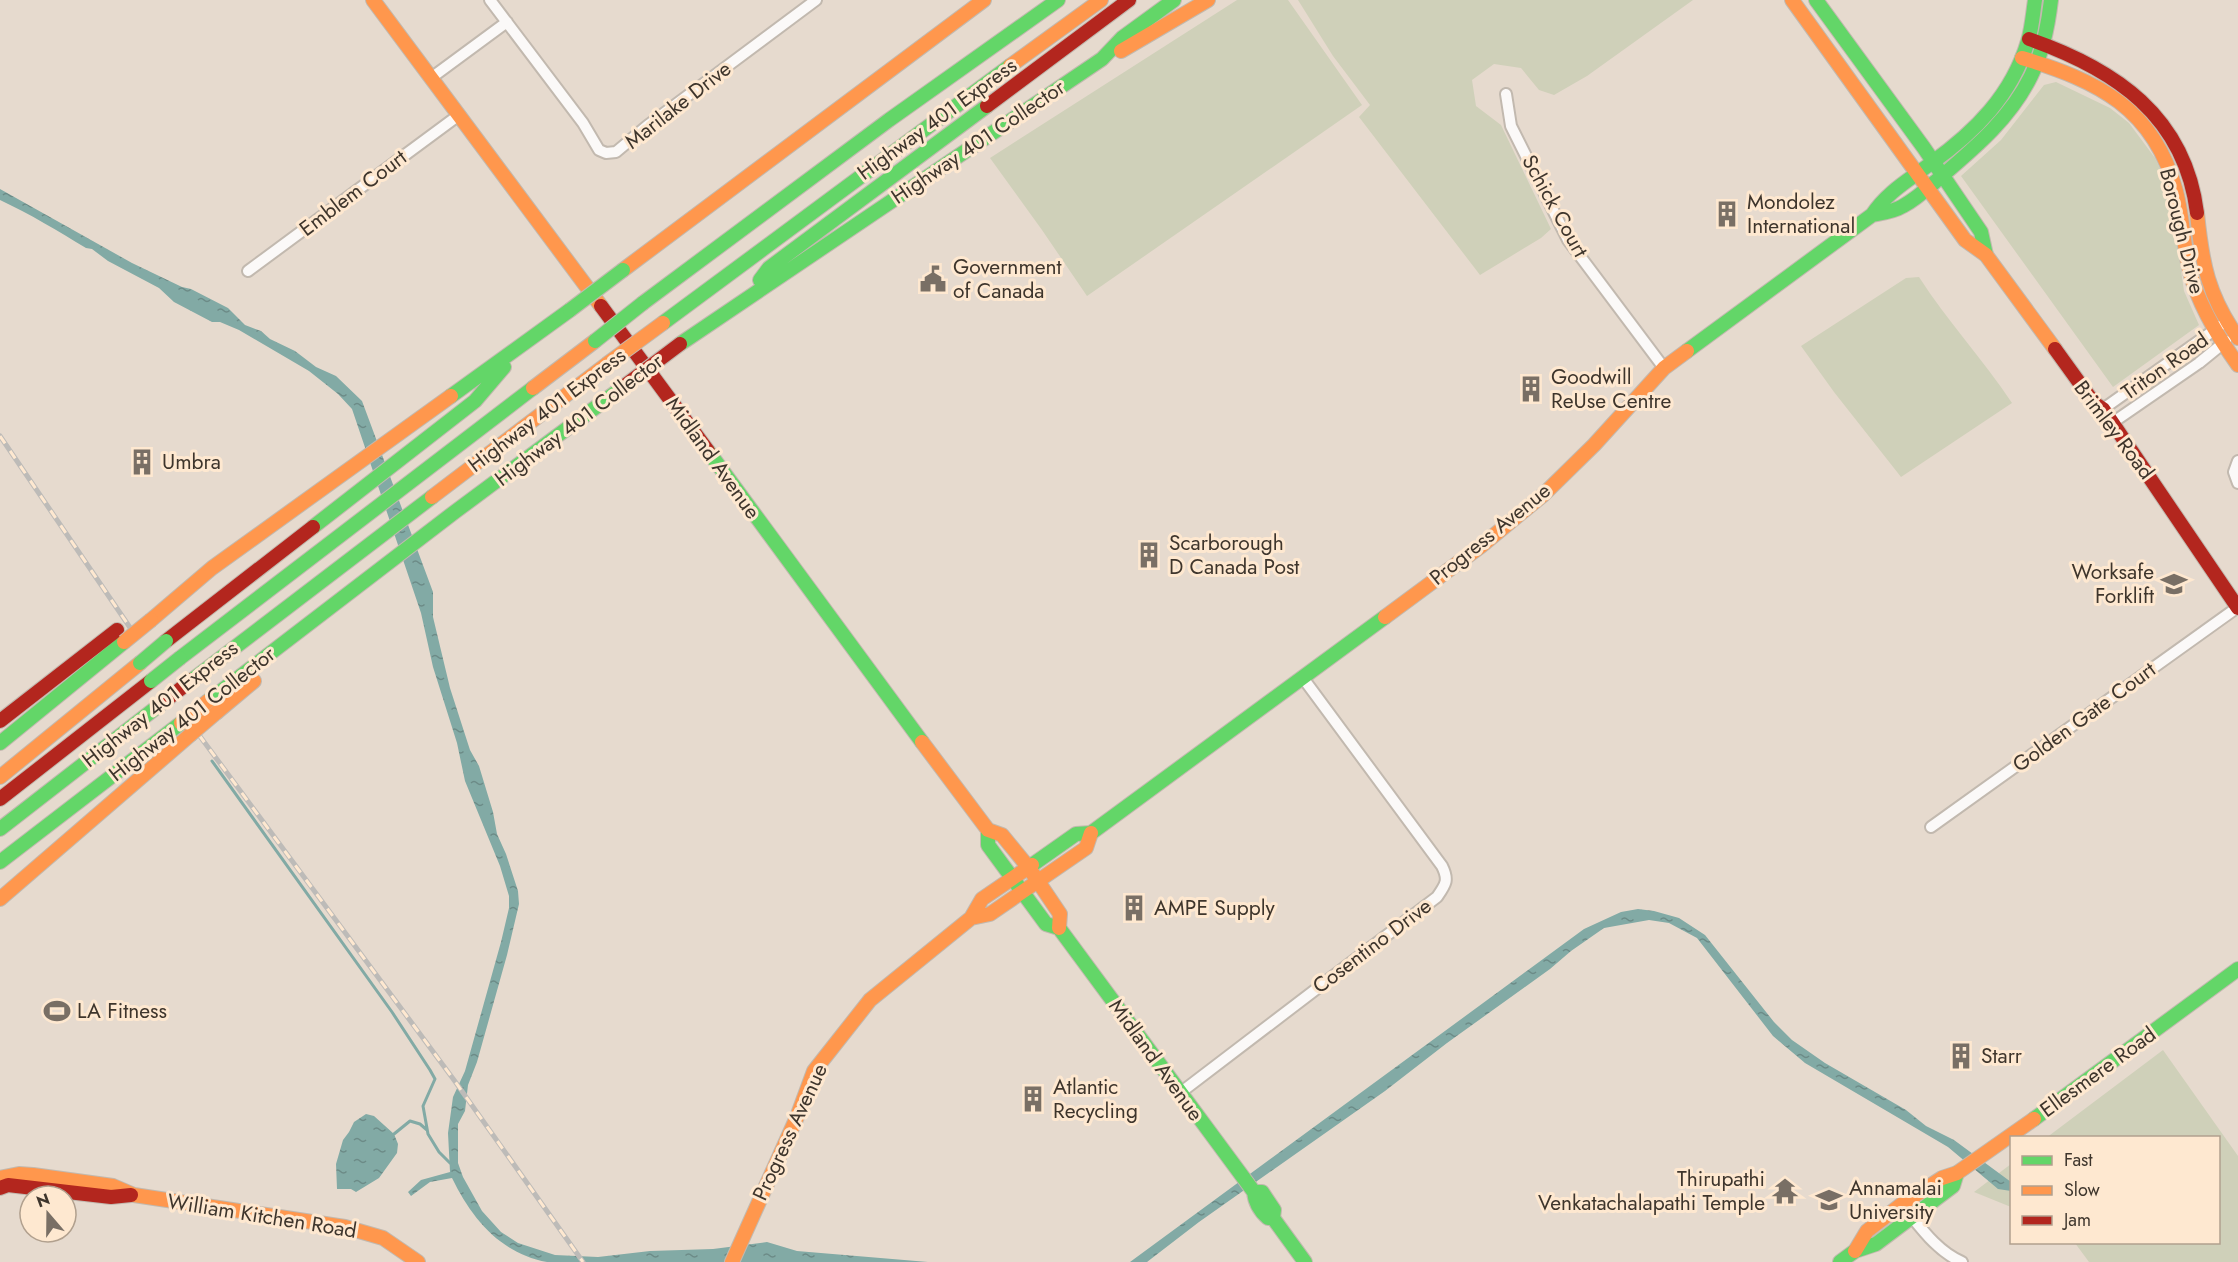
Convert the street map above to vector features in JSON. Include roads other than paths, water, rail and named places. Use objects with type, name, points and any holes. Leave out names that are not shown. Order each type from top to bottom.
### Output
[{"type":"main road","name":"Midland Avenue","points":[[373,0],[988,830],[1002,835],[1029,868],[1060,914],[1059,928]]},
{"type":"main road","points":[[0,721],[570,310],[984,0]]},
{"type":"main road","points":[[913,52],[990,0]]},
{"type":"main road","name":"Highway 401 Express","points":[[0,799],[643,303],[889,120],[1058,0]]},
{"type":"main road","name":"Highway 401 Express","points":[[0,829],[607,364],[941,115],[1101,0]]},
{"type":"main road","points":[[748,297],[769,267],[1129,0]]},
{"type":"main road","name":"Highway 401 Collector","points":[[0,862],[456,511],[680,344],[1102,59],[1122,38],[1174,0]]},
{"type":"main road","points":[[1102,59],[1130,48],[1208,0]]},
{"type":"main road","name":"Brimley Road","points":[[1792,0],[1965,240],[1986,255],[2094,403],[2103,410],[2238,607]]},
{"type":"main road","name":"Brimley Road","points":[[1816,0],[1981,232],[1986,255]]},
{"type":"main road","name":"Progress Avenue","points":[[732,1262],[797,1117],[814,1071],[870,1000],[971,918],[982,899],[1076,834],[1091,833],[1481,546],[1543,495],[1594,445],[1664,368],[1872,215],[1882,200],[1961,142],[1988,115],[2005,92],[2029,39],[2035,0]]},
{"type":"main road","name":"Progress Avenue","points":[[1872,215],[1895,210],[1942,176],[1996,128],[2020,98],[2038,63],[2044,44],[2051,0]]},
{"type":"main road","name":"Borough Drive","points":[[2029,39],[2096,67],[2116,79],[2150,109],[2167,132],[2183,161],[2191,182],[2204,268],[2221,325],[2223,343],[2238,365]]},
{"type":"main road","points":[[1832,54],[1847,44]]},
{"type":"main road","name":"Borough Drive","points":[[2022,58],[2061,69],[2109,93],[2140,123],[2154,141],[2169,169],[2178,194],[2185,248],[2195,287],[2221,325],[2236,336]]},
{"type":"main road","points":[[0,777],[166,641],[474,401],[525,342]]},
{"type":"main road","points":[[0,743],[120,636]]},
{"type":"main road","points":[[0,899],[253,683],[273,651]]},
{"type":"main road","name":"Midland Avenue","points":[[988,830],[988,845],[1047,924],[1059,928],[1254,1192],[1254,1199],[1265,1216],[1273,1218],[1305,1262]]},
{"type":"main road","name":"Progress Avenue","points":[[971,918],[990,914],[1086,848],[1091,833]]},
{"type":"main road","name":"Ellesmere Road","points":[[2011,1136],[2238,969]]},
{"type":"main road","name":"Ellesmere Road","points":[[1855,1251],[1867,1231],[1902,1204],[1942,1178],[1957,1173],[2010,1137]]},
{"type":"main road","name":"Ellesmere Road","points":[[1840,1262],[1855,1251],[1876,1244],[1953,1186],[1957,1173]]},
{"type":"main road","name":"William Kitchen Road","points":[[0,1178],[19,1174],[33,1175],[113,1186],[134,1195]]},
{"type":"main road","name":"William Kitchen Road","points":[[0,1188],[8,1185],[111,1197],[134,1195],[345,1227],[383,1239],[418,1262]]},
{"type":"street","name":"Marilake Drive","points":[[490,0],[583,123],[599,150],[609,153],[622,149],[656,119],[816,0]]},
{"type":"street","points":[[431,78],[507,22]]},
{"type":"street","name":"Schick Court","points":[[1506,94],[1511,126],[1568,240],[1664,368]]},
{"type":"street","name":"Emblem Court","points":[[248,271],[459,115]]},
{"type":"street","name":"Triton Road","points":[[2103,410],[2221,325]]},
{"type":"street","name":"Triton Road","points":[[2112,423],[2236,336]]},
{"type":"street","points":[[2238,462],[2234,472],[2238,483]]},
{"type":"street","name":"Golden Gate Court","points":[[1931,827],[2238,607]]},
{"type":"street","name":"Cosentino Drive","points":[[1180,1093],[1437,897],[1446,884],[1448,877],[1442,866],[1303,678]]},
{"type":"street","points":[[1902,1204],[1948,1256],[1962,1262]]},
{"type":"water","points":[[0,189],[132,263],[228,308],[245,325],[261,331],[270,339],[295,351],[316,367],[336,376],[362,401],[433,592],[433,617],[450,688],[470,750],[479,766],[497,834],[518,891],[519,904],[507,955],[477,1062],[468,1085],[465,1111],[458,1124],[458,1163],[482,1211],[501,1232],[518,1243],[555,1255],[598,1257],[650,1251],[713,1249],[767,1242],[797,1251],[928,1262],[547,1262],[515,1251],[489,1232],[469,1207],[452,1178],[430,1182],[411,1196],[408,1192],[421,1180],[450,1172],[448,1133],[453,1097],[465,1071],[501,942],[509,908],[509,896],[500,866],[465,781],[457,743],[433,667],[421,613],[352,409],[338,394],[309,371],[239,330],[220,322],[212,322],[174,302],[159,288],[0,200]]},
{"type":"water","points":[[1638,909],[1654,911],[1679,918],[1705,935],[1774,1022],[1792,1040],[1825,1063],[1906,1110],[1926,1126],[1954,1140],[2010,1181],[2010,1191],[1998,1189],[1948,1147],[1805,1063],[1773,1036],[1697,938],[1669,923],[1649,920],[1604,928],[1385,1091],[1199,1222],[1147,1262],[1130,1262],[1584,929],[1621,912]]},
{"type":"water","points":[[366,1114],[374,1116],[394,1134],[398,1144],[397,1153],[379,1178],[356,1192],[351,1189],[337,1189],[336,1164],[343,1140],[354,1122]]},
{"type":"waterway","points":[[212,761],[392,1012],[430,1070],[435,1079],[423,1106],[428,1134],[439,1152],[450,1163]]},
{"type":"waterway","points":[[394,1134],[410,1121],[420,1124],[427,1130]]},
{"type":"railway","points":[[0,436],[131,629]]},
{"type":"railway","points":[[199,735],[454,1080],[583,1262]]},
{"type":"place","name":"Mondolez International","points":[[1727,214]]},
{"type":"place","name":"Government of Canada","points":[[933,279]]},
{"type":"place","name":"Goodwill ReUse Centre","points":[[1531,389]]},
{"type":"place","name":"Umbra","points":[[142,462]]},
{"type":"place","name":"Scarborough D Canada Post","points":[[1149,555]]},
{"type":"place","name":"Worksafe Forklift","points":[[2174,584]]},
{"type":"place","name":"AMPE Supply","points":[[1134,908]]},
{"type":"place","name":"LA Fitness","points":[[57,1011]]},
{"type":"place","name":"Starr","points":[[1961,1056]]},
{"type":"place","name":"Atlantic Recycling","points":[[1033,1099]]},
{"type":"place","name":"Thirupathi Venkatachalapathi Temple","points":[[1785,1191]]},
{"type":"place","name":"Annamalai University","points":[[1829,1200]]}]
